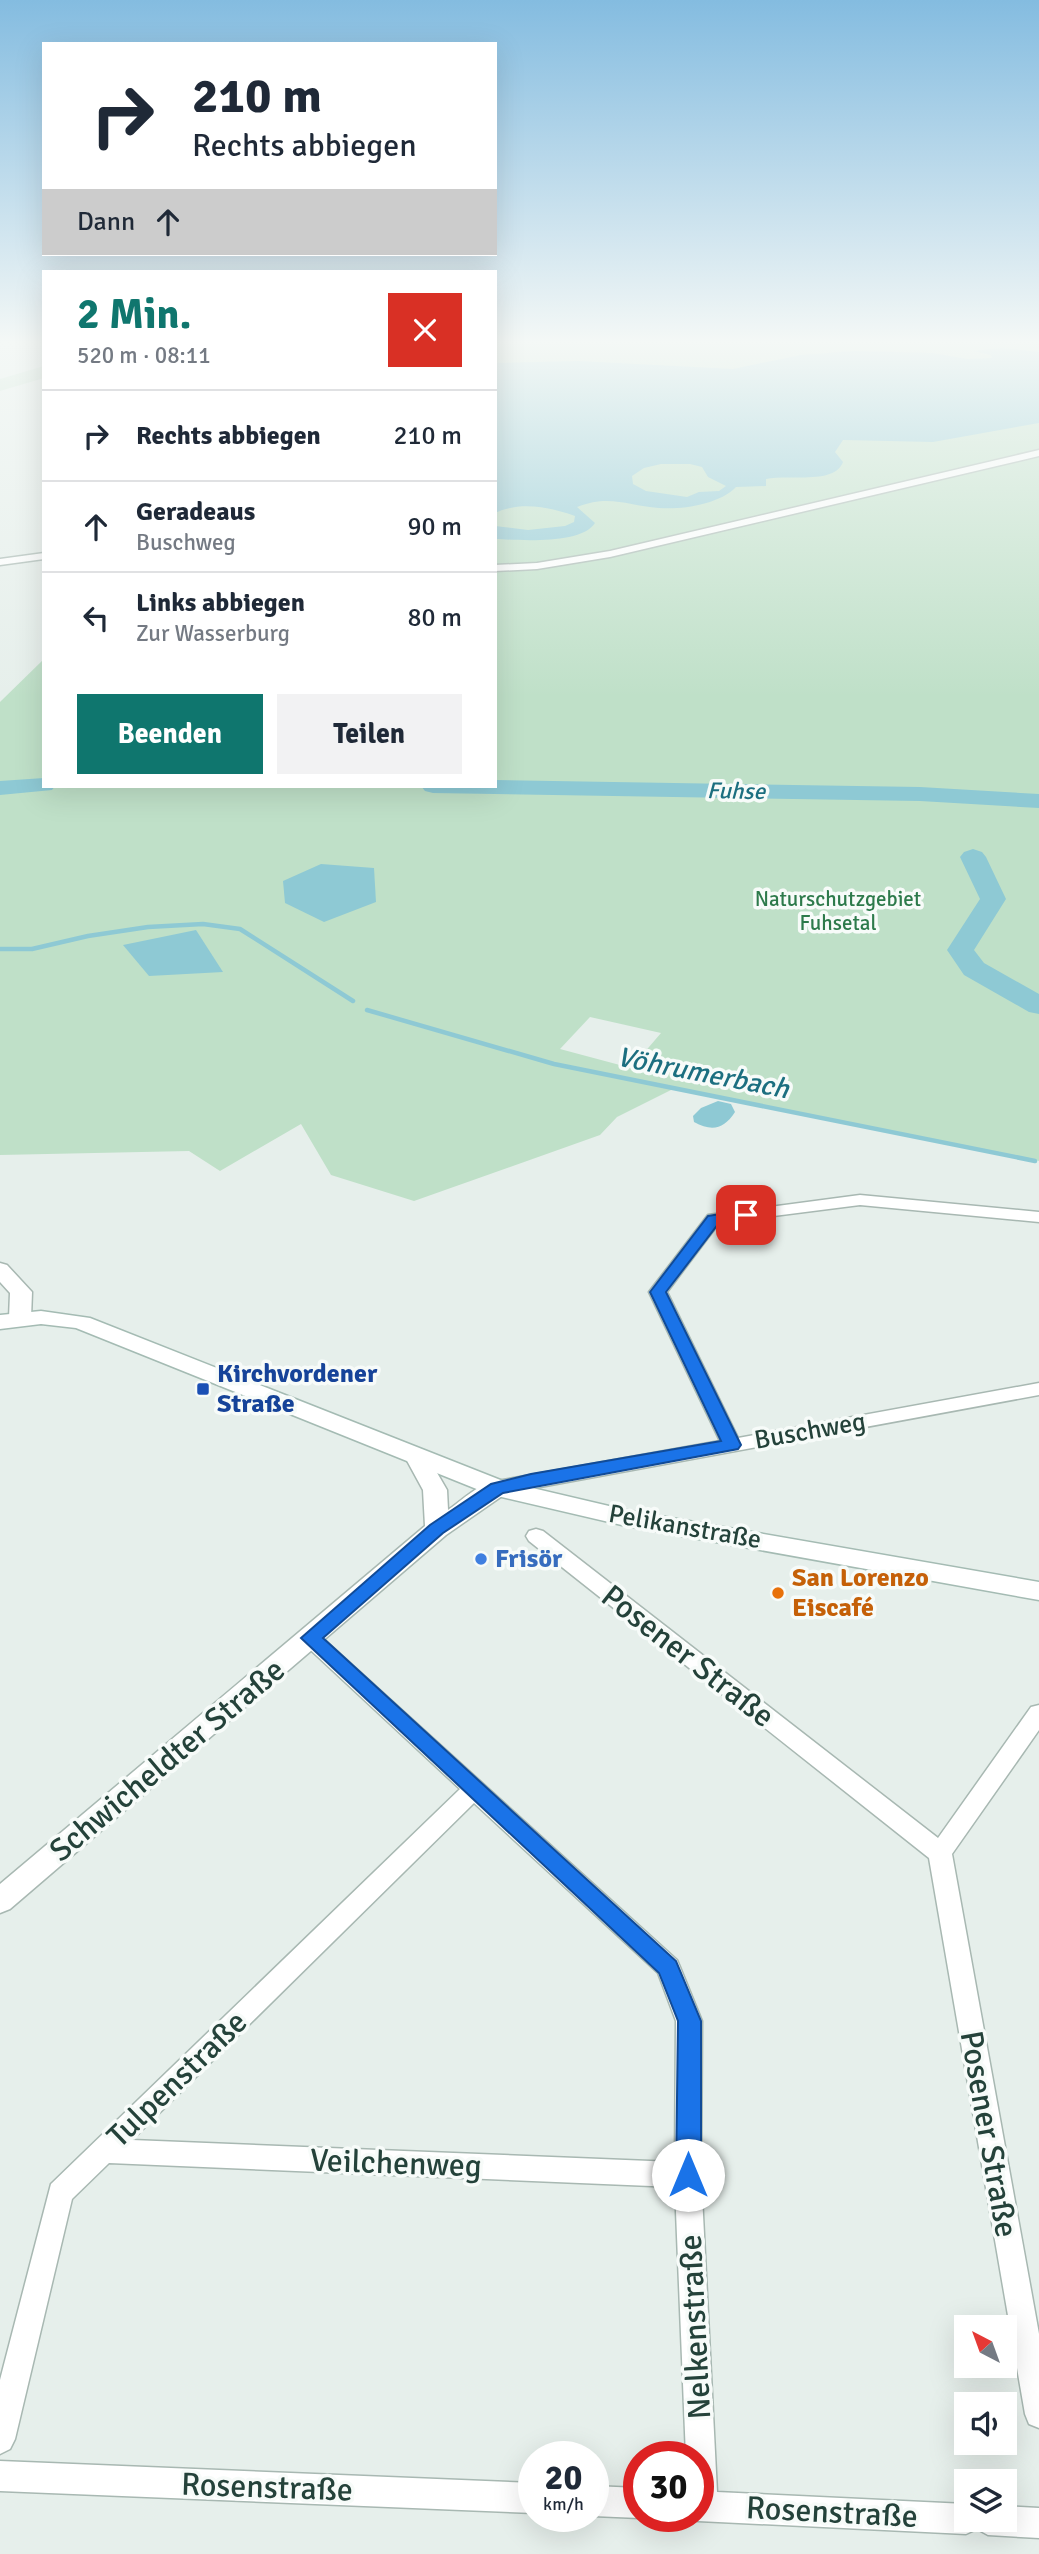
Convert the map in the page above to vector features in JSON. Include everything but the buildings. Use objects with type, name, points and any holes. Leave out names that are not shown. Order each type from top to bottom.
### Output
[{"type":"main road","points":[[0,1269],[21,1293],[10,1320],[57,1317],[82,1322],[497,1488]]},
{"type":"main road","points":[[416,1457],[435,1490],[437,1529]]},
{"type":"main road","name":"Schwicheldter Straße","points":[[0,1901],[437,1529],[497,1488]]},
{"type":"main road","name":"Pelikanstraße","points":[[497,1488],[626,1518],[1039,1591]]},
{"type":"street","points":[[497,568],[537,566],[610,554],[1013,459]]},
{"type":"street","points":[[0,562],[42,556]]},
{"type":"street","points":[[732,1445],[658,1292],[714,1219],[859,1200],[1039,1217]]},
{"type":"street","name":"Buschweg","points":[[497,1488],[1039,1389]]},
{"type":"street","name":"Posener Straße","points":[[536,1536],[940,1853],[1039,2414]]},
{"type":"street","name":"Nelkenstraße","points":[[310,1638],[668,1967],[689,2021],[688,2175],[698,2441]]},
{"type":"street","points":[[940,1853],[1039,1713]]},
{"type":"street","name":"Tulpenstraße","points":[[0,2439],[60,2193],[475,1788]]},
{"type":"street","name":"Veilchenweg","points":[[104,2151],[688,2175]]},
{"type":"street","name":"Rosenstraße","points":[[0,2476],[518,2497]]},
{"type":"street","name":"Rosenstraße","points":[[714,2507],[954,2518]]},
{"type":"street","points":[[1017,2521],[1039,2522]]},
{"type":"green space","name":"Naturschutzgebiet Fuhsetal","points":[[497,459],[1000,459],[958,470],[1010,459],[1039,459],[1039,1161],[675,1088],[617,1117],[600,1135],[414,1201],[331,1175],[301,1124],[220,1171],[189,1151],[0,1155],[0,790],[42,787],[497,788]],"holes":[[[590,1017],[661,1033],[631,1068],[560,1049]]]},
{"type":"green space","points":[[42,661],[42,784],[0,786],[0,702]]},
{"type":"water","points":[[497,459],[841,459],[843,462],[831,474],[766,479],[766,486],[736,487],[711,502],[689,507],[659,508],[609,501],[589,503],[577,507],[595,523],[588,530],[564,538],[497,539],[497,526],[528,530],[565,526],[574,522],[575,516],[525,506],[497,512]],"holes":[[[661,464],[690,464],[702,467],[708,477],[726,486],[719,491],[699,492],[687,497],[646,491],[633,484],[632,476],[644,468]]]},
{"type":"water","points":[[321,864],[374,868],[376,902],[324,922],[285,903],[283,881]]},
{"type":"water","points":[[196,930],[223,972],[149,976],[123,945]]},
{"type":"water","points":[[718,1101],[731,1104],[735,1112],[726,1122],[712,1128],[694,1122],[693,1116],[701,1108]]},
{"type":"waterway","name":"Fuhse","points":[[0,788],[42,785]]},
{"type":"waterway","name":"Fuhse","points":[[497,787],[920,794],[1039,801]]},
{"type":"waterway","points":[[973,857],[993,899],[960,950],[974,969],[1039,1006]]},
{"type":"waterway","name":"Vöhrumerbach","points":[[0,949],[32,949],[88,936],[148,927],[203,924],[240,929],[353,1001]]},
{"type":"waterway","name":"Vöhrumerbach","points":[[367,1010],[554,1064],[1035,1161]]},
{"type":"place","name":"Kirchvordener Straße","points":[[203,1389]]},
{"type":"place","name":"Frisör","points":[[481,1559]]},
{"type":"place","name":"San Lorenzo Eiscafé","points":[[778,1593]]},
{"type":"route","points":[[688,2175],[689,2021],[668,1967],[310,1638],[437,1529],[497,1488],[732,1445],[658,1292],[714,1219],[746,1215]]}]
